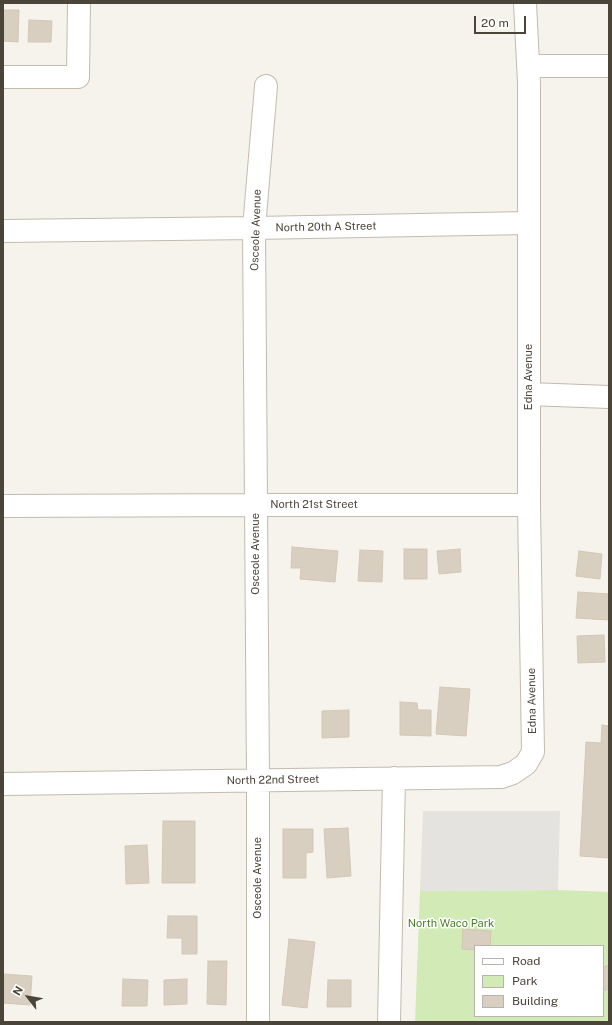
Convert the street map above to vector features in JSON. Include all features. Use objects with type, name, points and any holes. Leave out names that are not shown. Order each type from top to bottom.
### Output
[{"type":"street","points":[[3,77],[78,77],[79,3]]},
{"type":"street","name":"Edna Avenue","points":[[524,3],[529,83],[529,505],[533,752]]},
{"type":"street","points":[[528,66],[609,66]]},
{"type":"street","name":"Osceole Avenue","points":[[258,1022],[258,780],[254,228],[266,86]]},
{"type":"street","name":"North 20th A Street","points":[[3,231],[529,223]]},
{"type":"street","points":[[529,394],[609,397]]},
{"type":"street","name":"North 21st Street","points":[[3,506],[529,505]]},
{"type":"street","name":"North 22nd Street","points":[[3,784],[501,777],[513,773],[526,764],[533,752]]},
{"type":"street","points":[[389,1022],[394,778]]},
{"type":"green space","name":"North Waco Park","points":[[558,890],[609,892],[609,1022],[415,1022],[420,891]]},
{"type":"shaded area","points":[[423,811],[560,811],[558,890],[420,891]]},
{"type":"building","points":[[3,10],[19,10],[18,42],[3,41]]},
{"type":"building","points":[[29,20],[52,21],[51,42],[28,42]]},
{"type":"building","points":[[292,547],[338,551],[335,582],[300,579],[301,568],[291,568]]},
{"type":"building","points":[[404,549],[427,549],[427,579],[404,579]]},
{"type":"building","points":[[460,549],[461,572],[439,574],[437,551]]},
{"type":"building","points":[[360,550],[383,551],[382,582],[358,581]]},
{"type":"building","points":[[579,551],[602,554],[600,579],[576,576]]},
{"type":"building","points":[[578,592],[609,594],[609,620],[576,618]]},
{"type":"building","points":[[604,635],[605,662],[578,663],[577,636]]},
{"type":"building","points":[[440,687],[470,689],[466,736],[436,734]]},
{"type":"building","points":[[400,702],[417,703],[418,710],[431,710],[431,736],[400,735]]},
{"type":"building","points":[[349,710],[349,737],[322,738],[322,711]]},
{"type":"building","points":[[602,725],[609,726],[609,858],[580,856],[586,742],[601,743]]},
{"type":"building","points":[[163,821],[195,821],[195,883],[162,883]]},
{"type":"building","points":[[348,828],[351,876],[327,878],[324,829]]},
{"type":"building","points":[[283,829],[313,829],[313,852],[306,853],[306,878],[283,878]]},
{"type":"building","points":[[147,845],[149,883],[126,884],[125,846]]},
{"type":"building","points":[[168,916],[197,916],[197,954],[182,954],[182,938],[167,938]]},
{"type":"building","points":[[463,929],[491,931],[490,945],[474,945],[474,950],[462,949]]},
{"type":"building","points":[[289,939],[315,942],[307,1008],[282,1005]]},
{"type":"building","points":[[208,961],[227,961],[226,1005],[207,1004]]},
{"type":"building","points":[[609,965],[609,989],[604,991],[604,967]]},
{"type":"building","points":[[3,974],[32,976],[30,1005],[3,1003]]},
{"type":"building","points":[[123,979],[148,980],[147,1006],[122,1006]]},
{"type":"building","points":[[187,979],[187,1004],[164,1005],[164,980]]},
{"type":"building","points":[[328,980],[351,980],[351,1007],[327,1007]]}]
